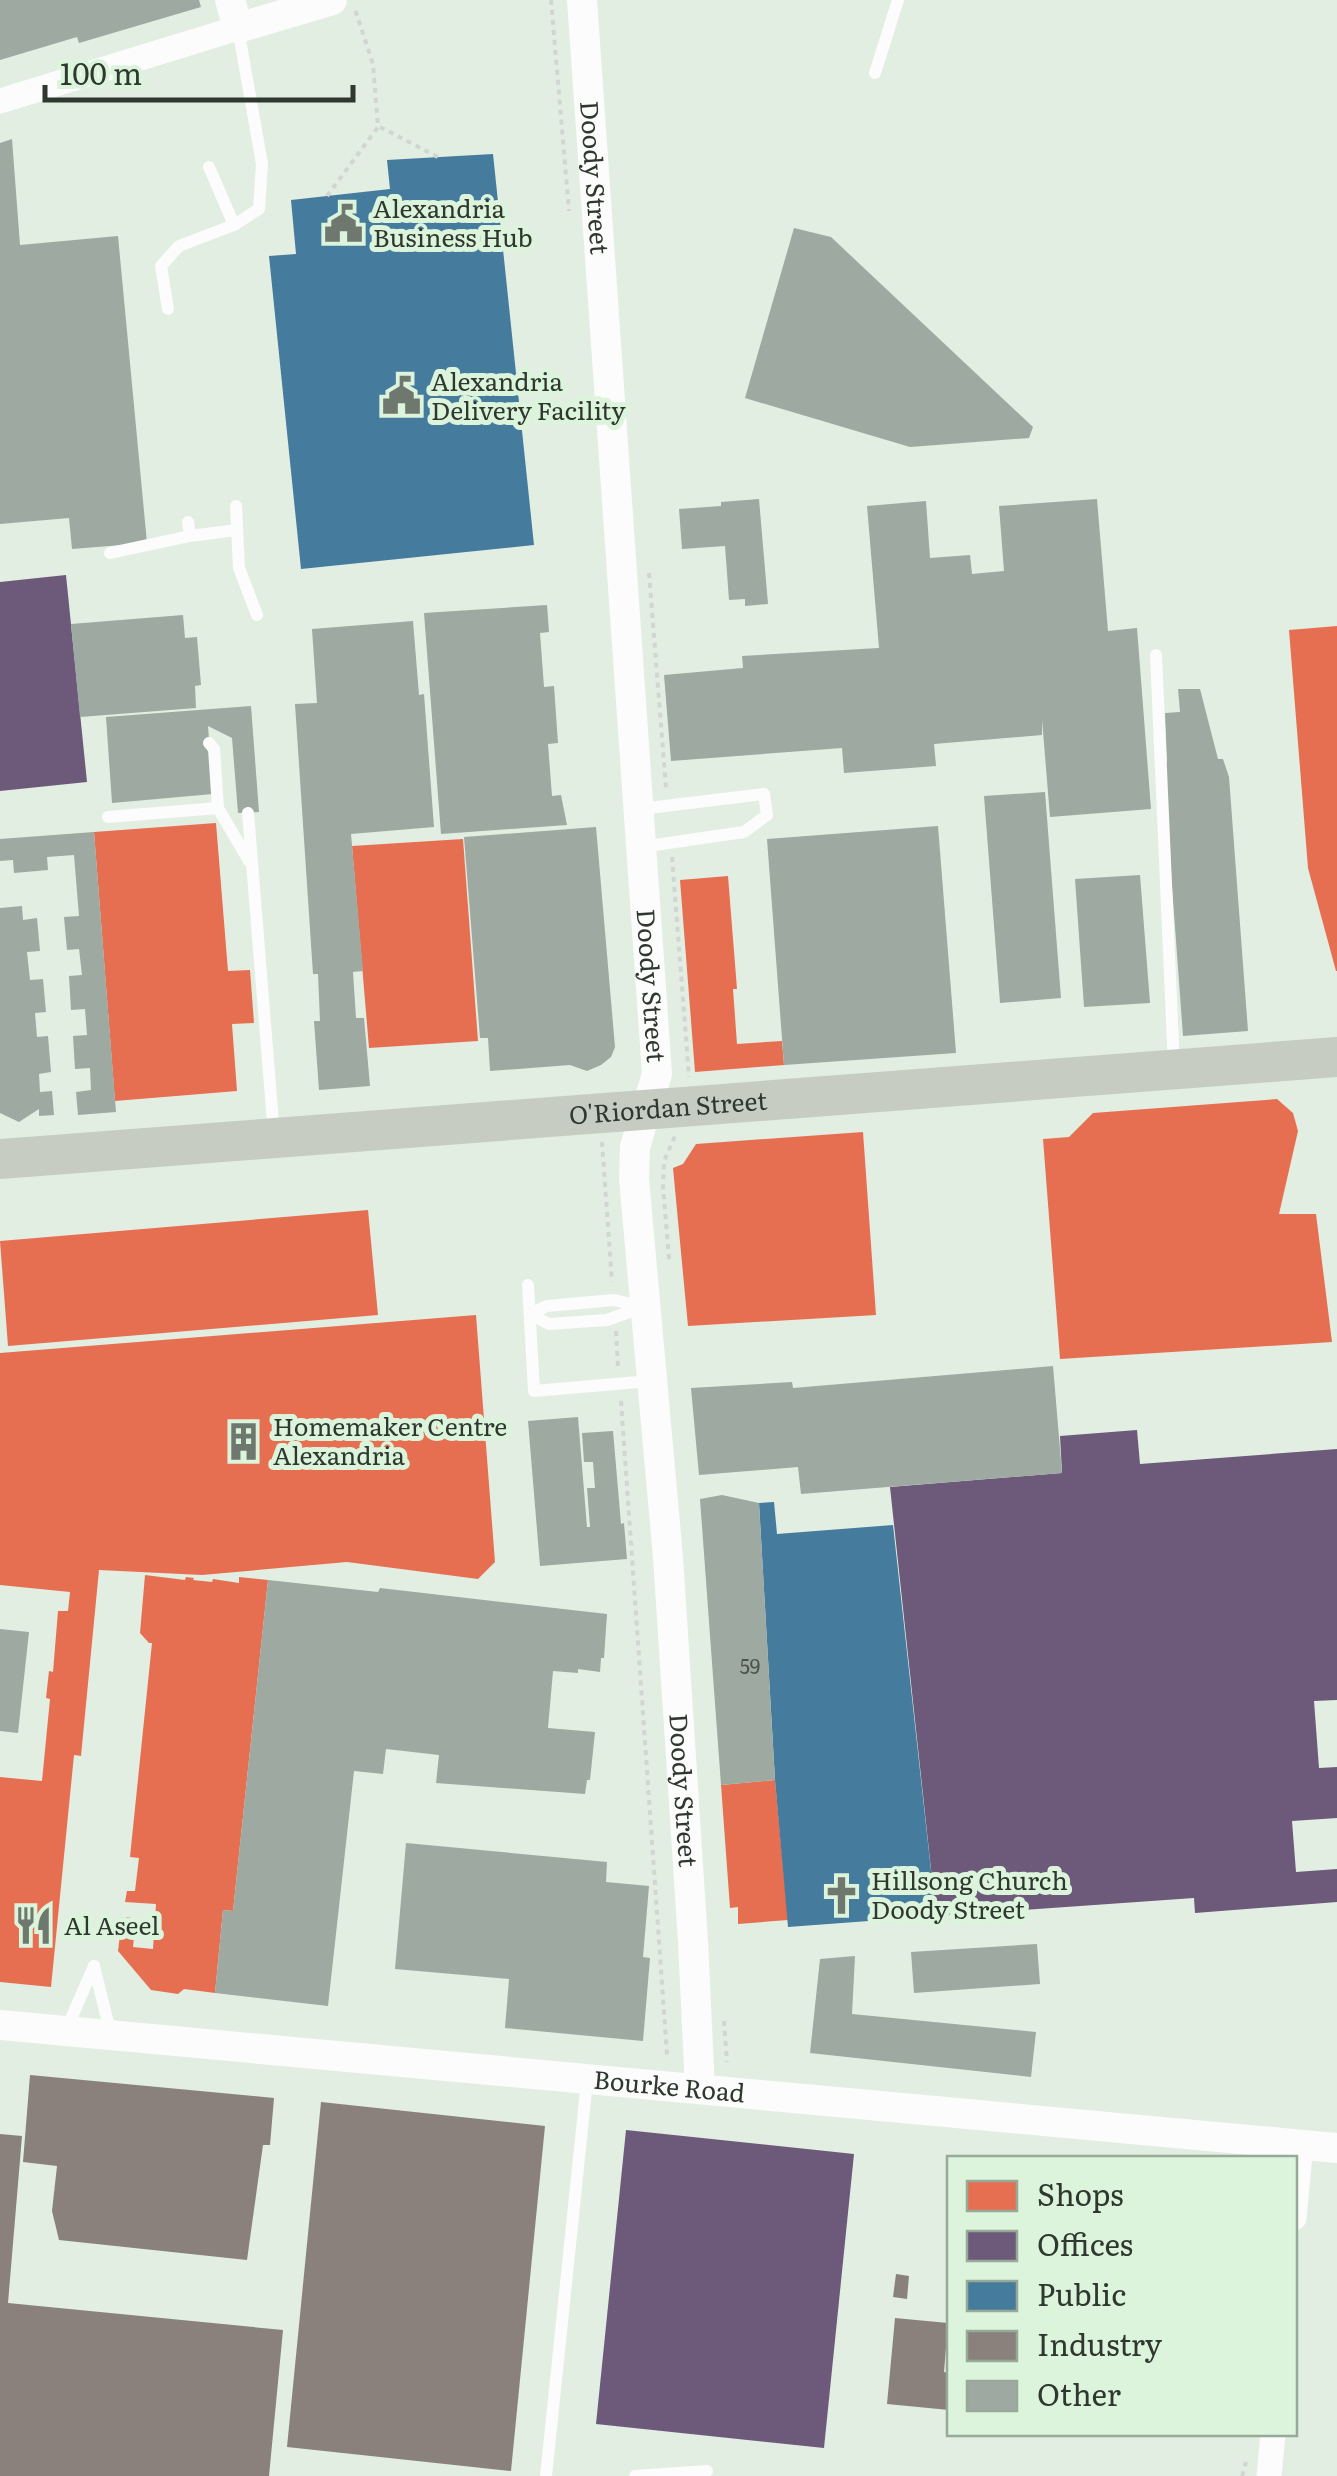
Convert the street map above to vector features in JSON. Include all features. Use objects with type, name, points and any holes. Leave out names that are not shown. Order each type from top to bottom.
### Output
[{"type":"main road","name":"O'Riordan Street","points":[[0,1159],[1337,1057]]},
{"type":"street","points":[[0,101],[235,14],[332,0]]},
{"type":"street","name":"Doody Street","points":[[582,0],[656,844],[657,1074],[635,1147],[624,1308],[652,1381],[677,1688],[700,2088]]},
{"type":"street","name":"Bourke Road","points":[[0,2025],[1337,2148]]},
{"type":"street","points":[[1297,2186],[1301,2144]]},
{"type":"street","points":[[1268,2476],[1273,2436]]},
{"type":"lane","points":[[875,73],[898,0]]},
{"type":"lane","points":[[168,309],[161,266],[179,246],[234,225],[259,209],[262,164],[235,14]]},
{"type":"lane","points":[[209,167],[234,225]]},
{"type":"lane","points":[[236,506],[239,568],[257,615]]},
{"type":"lane","points":[[110,553],[189,528],[237,530]]},
{"type":"lane","points":[[1156,655],[1174,1069]]},
{"type":"lane","points":[[210,743],[214,749],[218,808],[252,868]]},
{"type":"lane","points":[[653,808],[764,794],[767,815],[744,832],[656,844]]},
{"type":"lane","points":[[108,817],[218,808]]},
{"type":"lane","points":[[248,812],[274,1137]]},
{"type":"lane","points":[[528,1285],[534,1391],[652,1381]]},
{"type":"lane","points":[[530,1314],[547,1306],[624,1308]]},
{"type":"lane","points":[[66,2031],[94,1966],[110,2035]]},
{"type":"lane","points":[[546,2476],[588,2078]]},
{"type":"lane","points":[[635,2476],[707,2471]]},
{"type":"path","points":[[327,196],[378,126],[373,64],[352,0]]},
{"type":"path","points":[[378,126],[438,157]]},
{"type":"path","points":[[649,570],[653,808]]},
{"type":"path","name":"Doody Street","points":[[656,844],[689,1080]]},
{"type":"path","name":"Doody Street","points":[[602,1141],[624,1308],[620,1384],[667,2055]]},
{"type":"building: Shops","points":[[1337,626],[1336,971],[1308,868],[1289,630]]},
{"type":"building: Shops","points":[[216,823],[228,971],[250,970],[254,1023],[232,1024],[237,1091],[115,1101],[94,832]]},
{"type":"building: Shops","points":[[463,839],[478,1041],[369,1048],[352,846]]},
{"type":"building: Shops","points":[[728,876],[737,1044],[782,1041],[784,1065],[695,1072],[680,880]]},
{"type":"building: Shops","points":[[1277,1099],[1293,1113],[1298,1131],[1279,1214],[1316,1214],[1332,1342],[1060,1359],[1043,1139],[1069,1137],[1093,1113]]},
{"type":"building: Shops","points":[[863,1132],[876,1315],[688,1326],[673,1168],[683,1164],[696,1144]]},
{"type":"building: Shops","points":[[368,1210],[378,1315],[8,1346],[0,1241]]},
{"type":"building: Shops","name":"Homemaker Centre Alexandria","points":[[476,1315],[495,1562],[478,1579],[347,1562],[202,1575],[99,1570],[81,1756],[74,1755],[51,1987],[0,1982],[0,1777],[42,1781],[49,1671],[53,1672],[58,1611],[68,1611],[70,1592],[0,1585],[0,1353]]},
{"type":"building: Shops","points":[[145,1575],[212,1582],[213,1579],[239,1583],[239,1577],[268,1580],[233,1911],[223,1910],[215,1993],[151,1990],[118,1951],[120,1917],[136,1918],[133,1947],[153,1949],[156,1904],[125,1902],[127,1891],[135,1891],[139,1858],[130,1857],[152,1643],[140,1633]]},
{"type":"building: Shops","points":[[775,1780],[788,1920],[738,1924],[738,1907],[730,1908],[721,1785]]},
{"type":"building: Offices","points":[[66,575],[87,782],[0,791],[0,582]]},
{"type":"building: Offices","points":[[1137,1430],[1140,1464],[1337,1449],[1337,1700],[1314,1701],[1319,1768],[1337,1767],[1337,1818],[1292,1821],[1296,1872],[1337,1869],[1337,1902],[1195,1913],[1194,1898],[936,1916],[890,1487],[1062,1473],[1060,1436]]},
{"type":"building: Offices","points":[[626,2130],[854,2154],[824,2448],[596,2424]]},
{"type":"building: Public","name":"Alexandria Delivery Facility","points":[[493,154],[534,545],[301,569],[269,256],[296,254],[291,200],[390,189],[387,160]]},
{"type":"building: Public","points":[[774,1502],[777,1534],[893,1525],[936,1916],[788,1927],[759,1503]]},
{"type":"building: Industry","points":[[30,2075],[274,2098],[270,2145],[263,2145],[247,2260],[59,2240],[52,2211],[57,2166],[23,2162]]},
{"type":"building: Industry","points":[[321,2102],[545,2126],[511,2471],[287,2447]]},
{"type":"building: Industry","points":[[0,2134],[22,2136],[8,2303],[283,2330],[269,2476],[0,2476]]},
{"type":"building: Industry","points":[[896,2274],[909,2276],[907,2299],[893,2297]]},
{"type":"building: Industry","points":[[895,2318],[947,2323],[947,2410],[887,2404]]},
{"type":"building: Other","points":[[0,0],[199,0],[201,7],[79,43],[77,37],[0,60]]},
{"type":"building: Other","points":[[12,139],[20,245],[118,236],[147,543],[72,549],[69,518],[0,524],[0,143]]},
{"type":"building: Other","points":[[794,228],[831,237],[1033,427],[1029,438],[910,447],[745,398]]},
{"type":"building: Other","points":[[759,499],[768,604],[745,606],[745,599],[729,600],[725,546],[682,549],[679,509]]},
{"type":"building: Other","points":[[1097,499],[1108,631],[1137,628],[1151,809],[1050,817],[1042,719],[1042,735],[934,744],[936,766],[844,773],[842,748],[671,761],[664,675],[743,668],[742,656],[879,648],[867,506],[926,501],[930,558],[970,555],[972,574],[1004,571],[999,506]]},
{"type":"building: Other","points":[[547,605],[549,632],[540,633],[544,687],[554,686],[558,743],[548,744],[552,796],[561,795],[567,825],[441,834],[424,613]]},
{"type":"building: Other","points":[[183,615],[185,638],[197,637],[201,685],[195,686],[196,708],[80,717],[71,624]]},
{"type":"building: Other","points":[[413,621],[419,695],[424,694],[434,827],[351,834],[363,971],[353,972],[356,1018],[364,1018],[370,1086],[319,1090],[314,1021],[320,1021],[318,974],[313,974],[295,704],[317,703],[312,629]]},
{"type":"building: Other","points":[[1178,689],[1200,689],[1218,759],[1223,759],[1229,777],[1248,1031],[1183,1036],[1163,763],[1167,762],[1165,713],[1180,712]]},
{"type":"building: Other","points":[[251,706],[259,812],[238,813],[232,738],[208,726],[213,794],[112,803],[106,717]]},
{"type":"building: Other","points":[[1045,792],[1061,998],[1000,1003],[984,796]]},
{"type":"building: Other","points":[[938,826],[956,1053],[784,1065],[767,839]]},
{"type":"building: Other","points":[[596,827],[615,1047],[611,1057],[587,1071],[570,1065],[490,1071],[488,1038],[480,1038],[464,837]]},
{"type":"building: Other","points":[[94,832],[116,1112],[78,1115],[76,1092],[91,1090],[90,1068],[75,1069],[73,1036],[87,1035],[85,1009],[71,1010],[69,976],[82,975],[79,949],[67,950],[64,917],[79,916],[74,855],[47,857],[48,870],[14,873],[13,860],[0,861],[0,839]]},
{"type":"building: Other","points":[[1140,875],[1150,1003],[1084,1007],[1075,879]]},
{"type":"building: Other","points":[[22,906],[23,920],[37,918],[40,951],[27,952],[30,980],[43,979],[46,1012],[35,1013],[37,1037],[48,1036],[51,1072],[39,1074],[40,1092],[52,1091],[54,1115],[39,1116],[39,1109],[19,1122],[0,1113],[0,908]]},
{"type":"building: Other","points":[[1053,1366],[1062,1473],[801,1494],[798,1467],[699,1475],[691,1388],[792,1382],[793,1388]]},
{"type":"building: Other","points":[[578,1417],[587,1527],[587,1488],[595,1488],[593,1462],[584,1462],[582,1433],[613,1431],[627,1559],[540,1566],[528,1421]]},
{"type":"building: Other","points":[[722,1495],[759,1503],[775,1780],[721,1785],[700,1499]]},
{"type":"building: Other","points":[[268,1580],[378,1592],[380,1588],[607,1614],[600,1672],[553,1671],[548,1728],[595,1732],[585,1794],[436,1783],[439,1755],[386,1749],[383,1774],[354,1771],[328,2006],[215,1993],[223,1910],[233,1911]]},
{"type":"building: Other","points":[[0,1629],[29,1632],[18,1733],[0,1731]]},
{"type":"building: Other","points":[[406,1843],[607,1862],[606,1882],[649,1886],[643,1957],[650,1958],[643,2041],[505,2028],[509,1979],[395,1969]]},
{"type":"building: Other","points":[[1037,1944],[1040,1984],[914,1993],[911,1952]]},
{"type":"building: Other","points":[[855,1956],[852,2014],[1036,2032],[1031,2077],[810,2053],[820,1959]]},
{"type":"place","name":"Alexandria Business Hub","points":[[343,223]]},
{"type":"place","name":"Alexandria Delivery Facility","points":[[401,396]]},
{"type":"place","name":"Homemaker Centre Alexandria","points":[[243,1441]]},
{"type":"place","name":"Hillsong Church Doody Street","points":[[841,1895]]},
{"type":"place","name":"Al Aseel","points":[[34,1926]]}]
